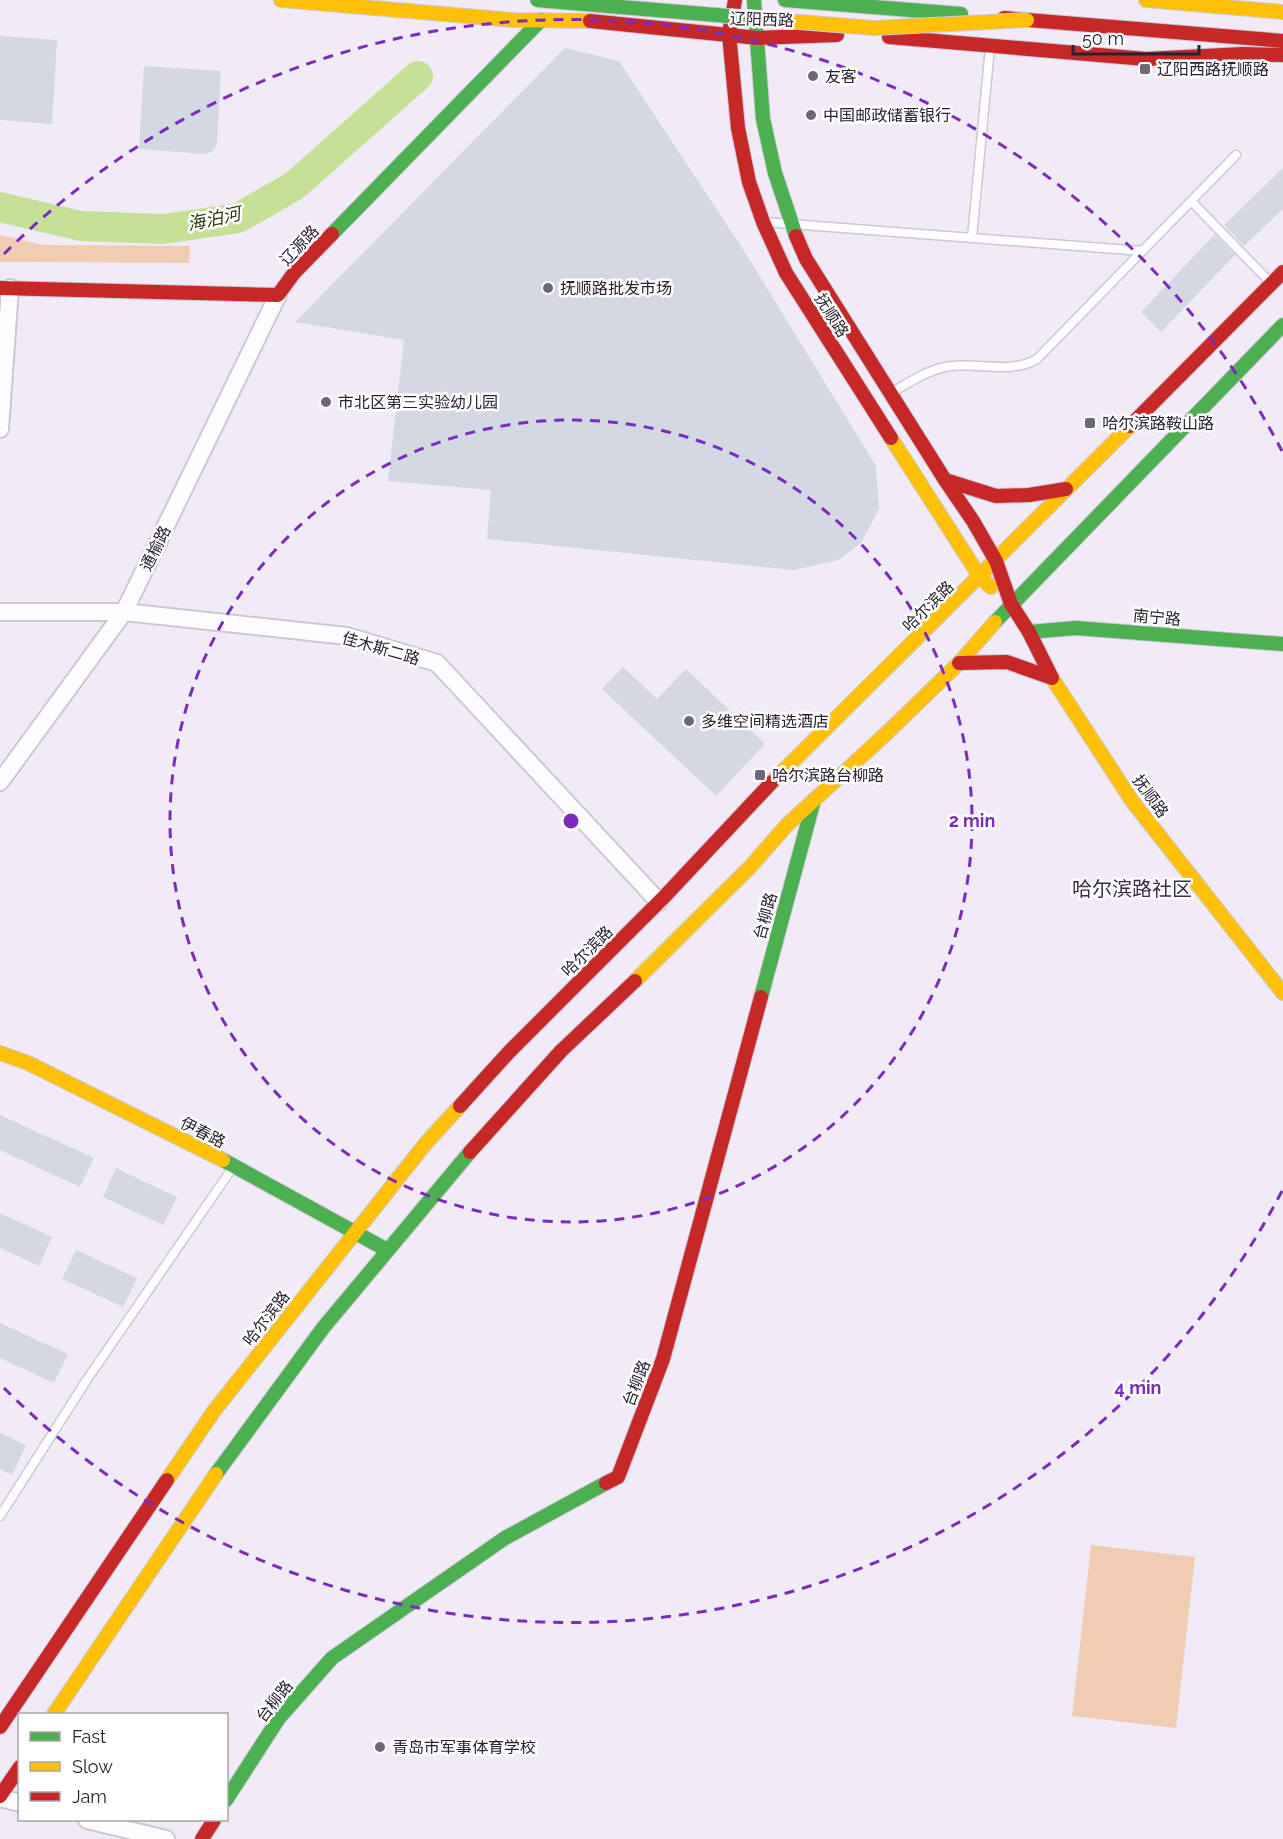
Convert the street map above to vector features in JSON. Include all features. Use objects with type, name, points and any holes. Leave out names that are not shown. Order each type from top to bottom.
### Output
[{"type":"main road","name":"辽阳西路","points":[[281,0],[513,20],[583,20],[758,38],[862,34],[1146,59],[1243,54],[1283,55]]},
{"type":"main road","points":[[537,0],[874,28],[1027,20]]},
{"type":"main road","name":"抚顺路","points":[[735,0],[729,34],[738,128],[749,182],[763,222],[786,273],[980,578],[1011,604]]},
{"type":"main road","name":"抚顺路","points":[[754,0],[762,117],[774,176],[806,259],[973,521],[996,561],[1011,604],[1029,632],[1052,678],[1132,801],[1283,993]]},
{"type":"main road","points":[[785,0],[1283,41]]},
{"type":"main road","points":[[1146,0],[1283,12]]},
{"type":"main road","name":"辽源路","points":[[278,295],[294,273],[541,20]]},
{"type":"main road","name":"哈尔滨路","points":[[0,1727],[214,1411],[426,1143],[509,1052],[659,902],[767,787],[980,578],[1283,272]]},
{"type":"main road","points":[[5,288],[278,295]]},
{"type":"main road","points":[[55,1713],[217,1472],[323,1328],[455,1168],[561,1051],[750,867],[787,825],[959,663],[1011,604],[1283,325]]},
{"type":"main road","points":[[945,480],[996,496],[1029,495],[1066,489]]},
{"type":"main road","name":"南宁路","points":[[1029,632],[1076,628],[1283,644]]},
{"type":"main road","points":[[959,663],[1007,662],[1052,678]]},
{"type":"main road","name":"台柳路","points":[[228,1797],[279,1718],[332,1658],[505,1538],[618,1477],[663,1359],[814,800]]},
{"type":"main road","name":"伊春路","points":[[0,1053],[28,1063],[234,1166],[387,1250]]},
{"type":"main road","points":[[0,1797],[18,1770]]},
{"type":"main road","points":[[202,1839],[213,1821]]},
{"type":"street","points":[[0,429],[5,288]]},
{"type":"street","name":"通榆路","points":[[0,782],[124,612],[278,295]]},
{"type":"street","name":"佳木斯二路","points":[[0,612],[124,612],[347,636],[436,663],[659,902]]},
{"type":"street","points":[[0,1797],[18,1802]]},
{"type":"street","points":[[91,1821],[165,1839]]},
{"type":"lane","points":[[972,238],[990,46]]},
{"type":"lane","points":[[890,393],[931,371],[945,367],[1022,366],[1037,359],[1236,155]]},
{"type":"lane","points":[[1191,201],[1272,283]]},
{"type":"lane","points":[[763,222],[1142,251]]},
{"type":"lane","points":[[0,1516],[86,1381],[234,1166]]},
{"type":"shaded area","points":[[0,235],[44,245],[190,246],[189,263],[0,262]]},
{"type":"shaded area","points":[[1091,1545],[1195,1557],[1176,1728],[1072,1716]]},
{"type":"building","points":[[0,36],[57,40],[52,124],[0,120]]},
{"type":"building","name":"抚顺路批发市场","points":[[565,48],[619,61],[746,254],[876,466],[879,509],[861,543],[838,560],[794,570],[487,539],[491,490],[388,481],[404,340],[295,322]]},
{"type":"building","points":[[144,66],[221,71],[217,144],[212,152],[204,154],[139,149]]},
{"type":"building","points":[[1283,168],[1283,209],[1244,246],[1224,225]]},
{"type":"building","points":[[1215,234],[1235,255],[1161,332],[1141,312]]},
{"type":"building","name":"多维空间精选酒店","points":[[623,667],[657,699],[686,669],[765,744],[716,796],[602,689]]},
{"type":"building","points":[[0,1115],[94,1158],[80,1187],[0,1150]]},
{"type":"building","points":[[116,1168],[177,1197],[163,1225],[103,1197]]},
{"type":"building","points":[[0,1213],[52,1237],[39,1266],[0,1248]]},
{"type":"building","points":[[76,1250],[137,1278],[123,1307],[62,1279]]},
{"type":"building","points":[[0,1323],[68,1354],[54,1383],[0,1358]]},
{"type":"building","points":[[0,1433],[26,1445],[12,1475],[0,1469]]},
{"type":"waterway","name":"海泊河","points":[[0,207],[81,226],[164,229],[238,218],[294,186],[418,76]]},
{"type":"traffic: fast","points":[[537,0],[787,21]]},
{"type":"traffic: fast","points":[[754,0],[763,119],[775,173],[796,236]]},
{"type":"traffic: fast","points":[[785,0],[961,14]]},
{"type":"traffic: fast","points":[[332,234],[541,20]]},
{"type":"traffic: fast","points":[[995,622],[1283,325]]},
{"type":"traffic: fast","points":[[1029,632],[1076,628],[1283,644]]},
{"type":"traffic: fast","points":[[761,997],[814,800]]},
{"type":"traffic: fast","points":[[216,1474],[323,1328],[470,1152]]},
{"type":"traffic: fast","points":[[223,1160],[387,1250]]},
{"type":"traffic: fast","points":[[228,1797],[279,1718],[332,1658],[505,1538],[606,1483]]},
{"type":"traffic: slow","points":[[281,0],[513,20],[590,21]]},
{"type":"traffic: slow","points":[[1146,0],[1283,12]]},
{"type":"traffic: slow","points":[[787,21],[874,28],[1027,20]]},
{"type":"traffic: slow","points":[[772,782],[1130,426]]},
{"type":"traffic: slow","points":[[891,438],[980,577],[991,587]]},
{"type":"traffic: slow","points":[[635,981],[750,867],[787,825],[959,663],[995,622]]},
{"type":"traffic: slow","points":[[1052,678],[1132,801],[1283,993]]},
{"type":"traffic: slow","points":[[0,1053],[28,1063],[223,1160]]},
{"type":"traffic: slow","points":[[167,1480],[214,1411],[426,1143],[460,1106]]},
{"type":"traffic: slow","points":[[55,1713],[216,1474]]},
{"type":"traffic: jam","points":[[735,0],[729,34],[738,128],[749,182],[763,222],[786,273],[891,438]]},
{"type":"traffic: jam","points":[[1004,18],[1283,41]]},
{"type":"traffic: jam","points":[[590,21],[758,38],[837,35]]},
{"type":"traffic: jam","points":[[889,37],[1146,59],[1243,54],[1283,55]]},
{"type":"traffic: jam","points":[[0,288],[278,295],[294,273],[332,234]]},
{"type":"traffic: jam","points":[[796,236],[806,259],[973,521],[996,561],[1011,604],[1029,632],[1052,678]]},
{"type":"traffic: jam","points":[[1130,426],[1283,272]]},
{"type":"traffic: jam","points":[[945,480],[996,496],[1029,495],[1066,489]]},
{"type":"traffic: jam","points":[[959,663],[1007,662],[1052,678]]},
{"type":"traffic: jam","points":[[460,1106],[509,1052],[665,896],[772,782]]},
{"type":"traffic: jam","points":[[470,1152],[561,1051],[635,981]]},
{"type":"traffic: jam","points":[[606,1483],[618,1477],[663,1359],[761,997]]},
{"type":"traffic: jam","points":[[0,1727],[167,1480]]},
{"type":"traffic: jam","points":[[0,1796],[18,1770]]},
{"type":"traffic: jam","points":[[202,1839],[213,1821]]},
{"type":"place","name":"辽阳西路抚顺路","points":[[1145,69]]},
{"type":"place","name":"友客","points":[[813,76]]},
{"type":"place","name":"中国邮政储蓄银行","points":[[811,115]]},
{"type":"place","name":"抚顺路批发市场","points":[[548,288]]},
{"type":"place","name":"市北区第三实验幼儿园","points":[[326,402]]},
{"type":"place","name":"哈尔滨路鞍山路","points":[[1090,423]]},
{"type":"place","name":"多维空间精选酒店","points":[[689,721]]},
{"type":"place","name":"哈尔滨路台柳路","points":[[760,775]]},
{"type":"place","name":"青岛市军事体育学校","points":[[380,1747]]},
{"type":"district","name":"哈尔滨路社区","points":[[1132,889]]}]
